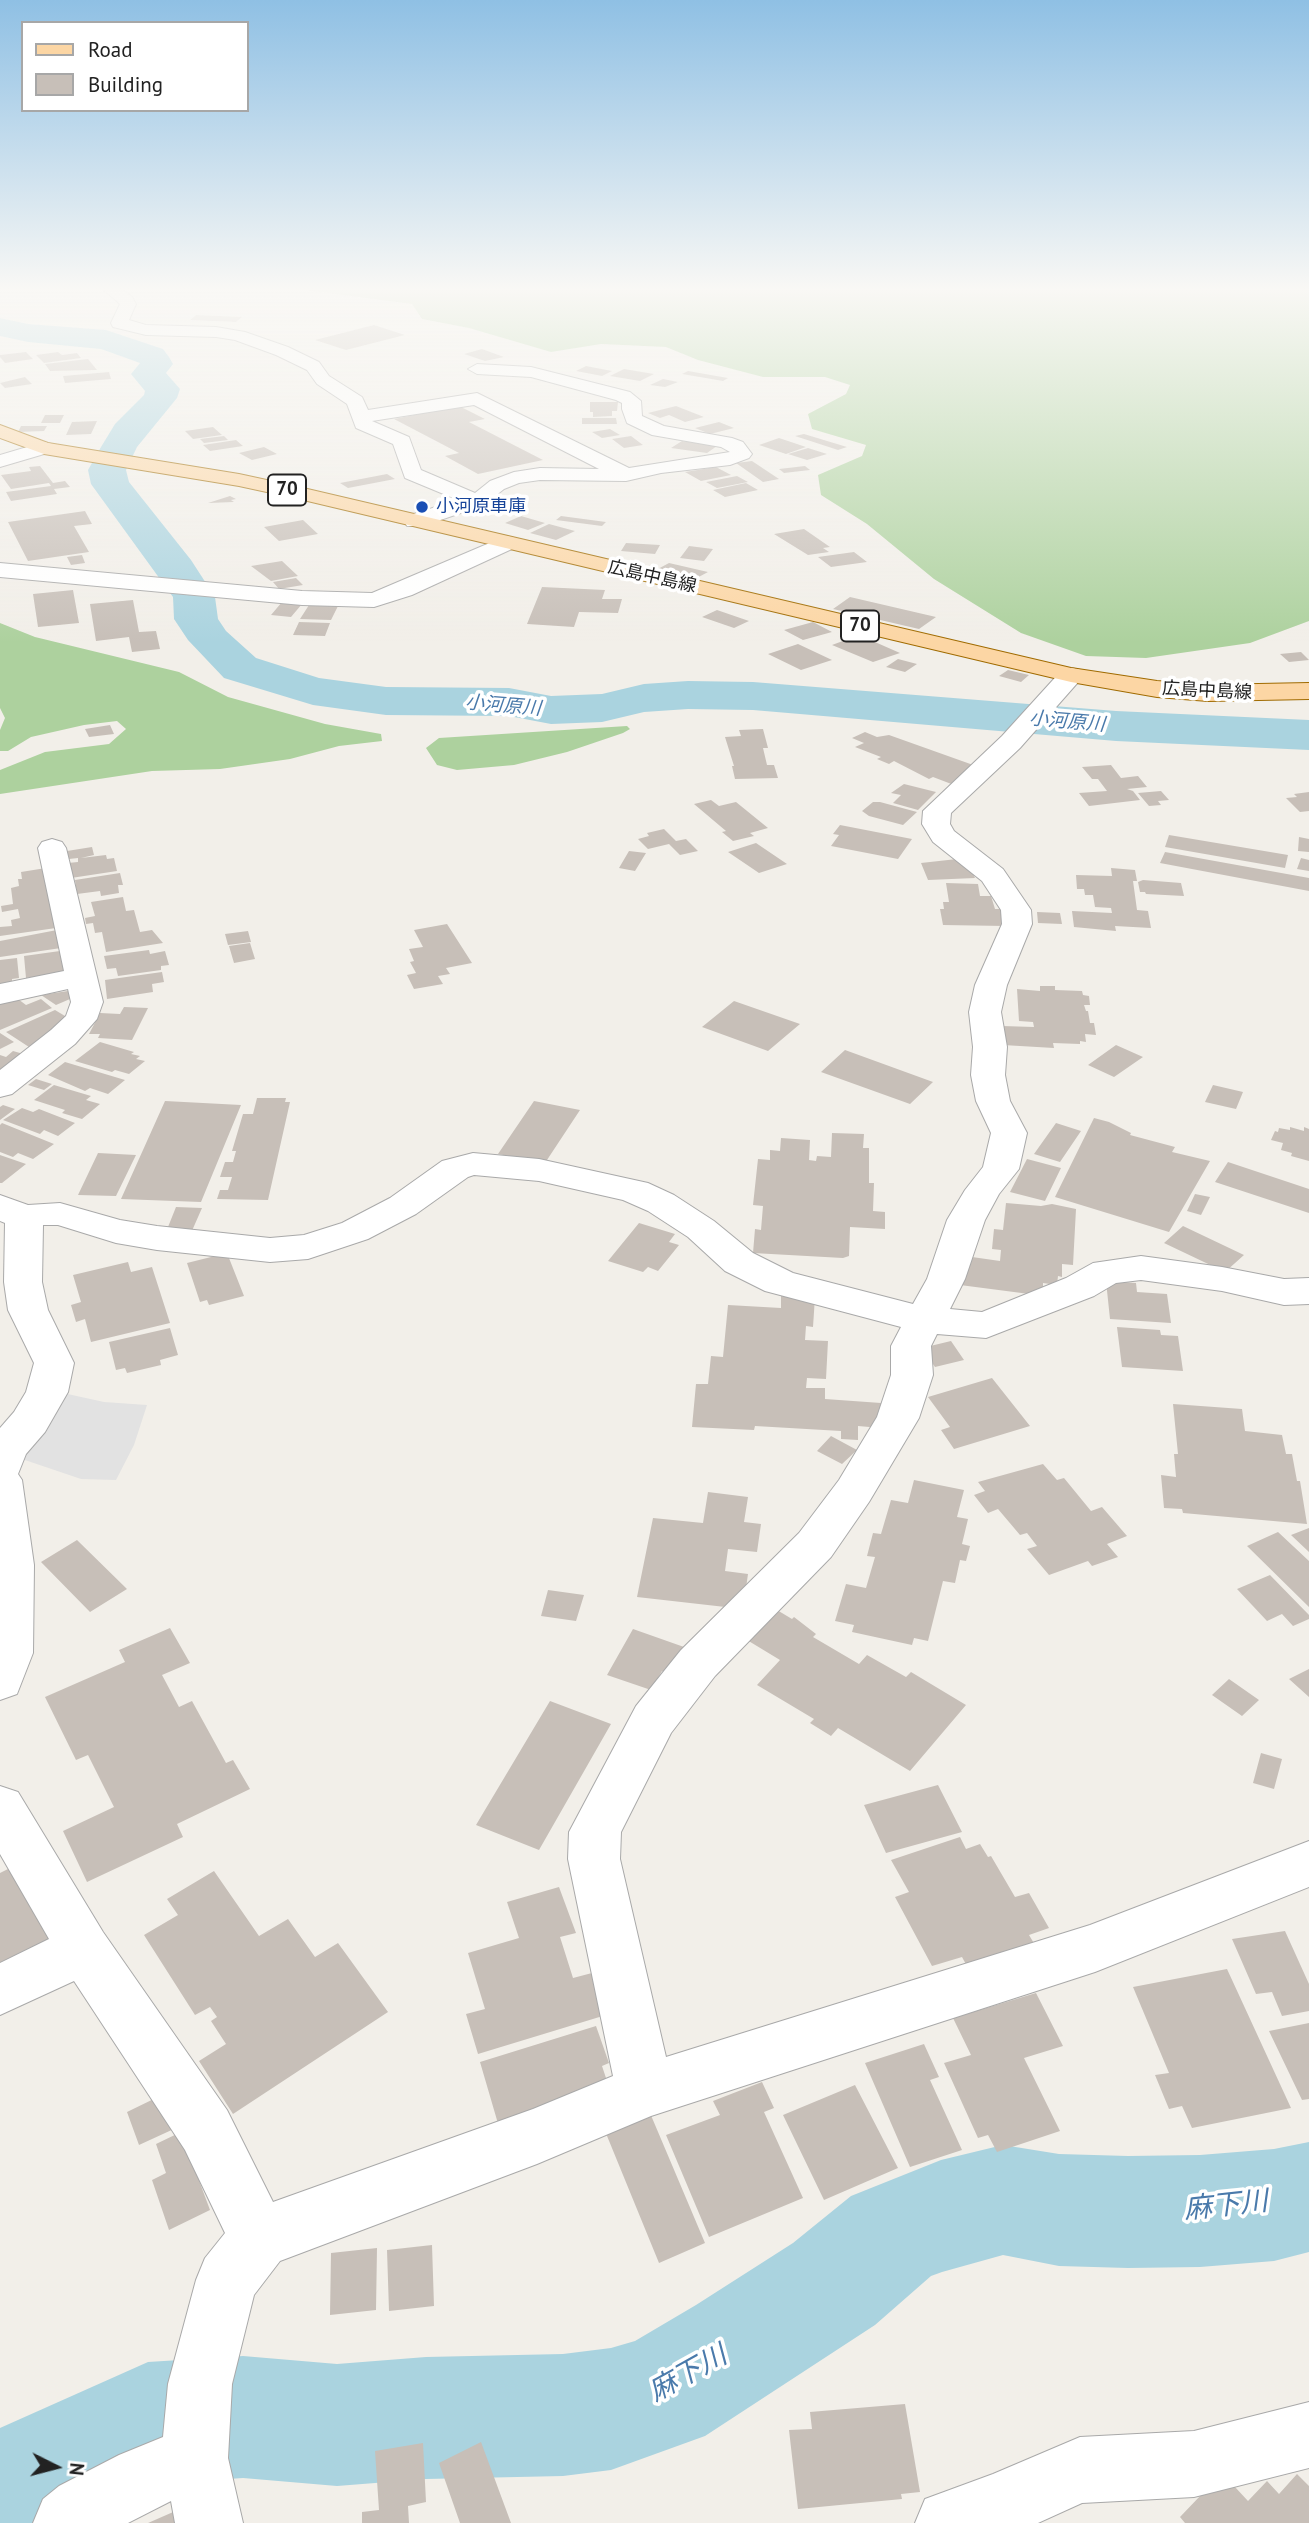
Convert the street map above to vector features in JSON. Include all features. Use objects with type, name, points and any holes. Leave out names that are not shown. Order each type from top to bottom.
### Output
[{"type":"main road","name":"広島中島線","points":[[0,431],[44,448],[239,480],[1071,675],[1157,689],[1208,693],[1309,691]]},
{"type":"street","points":[[357,408],[363,424],[402,441],[412,474],[477,501]]},
{"type":"street","points":[[360,417],[420,408]]},
{"type":"street","points":[[494,408],[626,475]]},
{"type":"street","points":[[415,521],[477,501],[497,485],[514,478],[540,474],[626,475],[661,467],[730,459],[742,454],[736,446],[725,442],[659,431],[634,419],[631,408]]},
{"type":"street","points":[[0,461],[44,448]]},
{"type":"street","points":[[0,570],[302,598],[374,600],[404,590],[506,543]]},
{"type":"street","points":[[645,2091],[594,1859],[596,1832],[653,1720],[698,1663],[815,1545],[881,1450],[898,1418],[912,1375],[911,1346],[946,1279],[966,1220],[983,1190],[1001,1169],[1009,1133],[992,1101],[988,1075],[990,1047],[985,1012],[991,985],[1017,924],[1016,910],[993,875],[943,836],[936,824],[937,811],[1011,742],[1071,675]]},
{"type":"street","points":[[0,1087],[63,1037],[81,1019],[87,1002],[52,848]]},
{"type":"street","points":[[0,994],[80,977]]},
{"type":"street","points":[[0,1468],[6,1449],[30,1422],[47,1392],[54,1363],[28,1310],[12,1212],[60,1214],[117,1231],[209,1244],[270,1250],[308,1247],[355,1231],[402,1206],[455,1169],[474,1164],[538,1170],[635,1191],[660,1202],[691,1223],[739,1262],[779,1282],[923,1320],[986,1325],[1080,1287],[1107,1272],[1142,1268],[1222,1279],[1284,1292],[1309,1291]]},
{"type":"street","points":[[0,1480],[11,1565],[9,1653],[0,1682]]},
{"type":"street","points":[[0,1807],[84,1949],[205,2130],[259,2238]]},
{"type":"street","points":[[209,2523],[195,2458],[200,2384],[227,2280],[259,2238],[537,2136],[645,2091],[799,2045],[1095,1948],[1309,1864]]},
{"type":"street","points":[[0,1990],[84,1949]]},
{"type":"street","points":[[949,2523],[999,2506],[1080,2470],[1136,2465],[1194,2465],[1309,2435]]},
{"type":"street","points":[[67,2523],[83,2510],[143,2479],[195,2458]]},
{"type":"green space","points":[[820,408],[1309,408],[1309,621],[1250,643],[1146,658],[1086,656],[1021,633],[934,579],[867,524],[821,495],[818,475],[862,456],[866,445],[812,429],[808,414]]},
{"type":"green space","points":[[0,623],[35,637],[179,672],[228,697],[325,724],[381,734],[382,741],[339,746],[290,759],[220,769],[152,771],[0,794],[0,770],[45,752],[109,744],[126,729],[117,721],[84,725],[31,737],[8,751],[0,751],[0,730],[5,718],[0,708]]},
{"type":"green space","points":[[627,726],[630,729],[623,733],[567,752],[514,765],[457,770],[437,765],[426,748],[439,738]]},
{"type":"shaded area","points":[[63,1393],[104,1402],[147,1405],[134,1445],[116,1480],[81,1479],[19,1458]]},
{"type":"building","points":[[462,408],[485,419],[469,422],[543,460],[478,474],[445,456],[459,453],[394,419]]},
{"type":"building","points":[[590,408],[617,408],[617,411],[612,411],[612,416],[593,417],[593,412],[590,412]]},
{"type":"building","points":[[680,408],[704,417],[685,422],[669,415],[660,418],[648,413]]},
{"type":"building","points":[[45,415],[64,415],[60,423],[41,423]]},
{"type":"building","points":[[582,418],[616,418],[617,424],[582,424]]},
{"type":"building","points":[[97,421],[91,434],[66,435],[72,422]]},
{"type":"building","points":[[719,422],[734,428],[710,434],[695,428]]},
{"type":"building","points":[[21,426],[47,426],[44,431],[18,432]]},
{"type":"building","points":[[213,427],[222,435],[193,439],[185,431]]},
{"type":"building","points":[[610,429],[620,435],[602,438],[592,432]]},
{"type":"building","points":[[804,434],[847,447],[838,450],[795,436]]},
{"type":"building","points":[[224,436],[228,440],[204,443],[200,439]]},
{"type":"building","points":[[631,436],[643,445],[624,448],[612,439]]},
{"type":"building","points":[[779,438],[806,447],[786,454],[759,445]]},
{"type":"building","points":[[236,440],[243,446],[210,451],[203,445]]},
{"type":"building","points":[[682,441],[717,446],[707,453],[671,448]]},
{"type":"building","points":[[264,447],[277,454],[252,460],[239,453]]},
{"type":"building","points":[[808,448],[827,454],[807,460],[788,454]]},
{"type":"building","points":[[752,461],[779,479],[763,482],[736,463]]},
{"type":"building","points":[[40,466],[53,483],[65,481],[70,487],[54,489],[57,494],[11,501],[6,492],[51,486],[49,483],[11,489],[1,475],[31,471],[29,467]]},
{"type":"building","points":[[805,466],[810,470],[784,473],[779,469]]},
{"type":"building","points":[[716,467],[731,475],[701,481],[685,472]]},
{"type":"building","points":[[387,474],[395,479],[348,488],[340,483]]},
{"type":"building","points":[[737,476],[748,482],[717,488],[706,482]]},
{"type":"building","points":[[746,483],[758,490],[725,497],[713,490]]},
{"type":"building","points":[[230,496],[236,499],[231,500],[234,502],[208,503]]},
{"type":"building","points":[[85,511],[92,524],[74,526],[89,552],[28,561],[8,522]]},
{"type":"building","points":[[521,516],[545,523],[528,530],[505,523]]},
{"type":"building","points":[[561,516],[606,522],[602,526],[556,520]]},
{"type":"building","points":[[303,520],[318,534],[279,541],[264,527]]},
{"type":"building","points":[[549,524],[575,531],[556,540],[530,533]]},
{"type":"building","points":[[804,529],[830,547],[823,548],[829,552],[808,555],[774,534]]},
{"type":"building","points":[[626,543],[660,545],[655,554],[621,551]]},
{"type":"building","points":[[689,546],[713,549],[704,561],[680,558]]},
{"type":"building","points":[[854,552],[867,562],[831,567],[818,557]]},
{"type":"building","points":[[82,555],[85,563],[71,565],[67,557]]},
{"type":"building","points":[[282,561],[298,576],[271,581],[251,566]]},
{"type":"building","points":[[669,563],[708,572],[695,579],[656,570]]},
{"type":"building","points":[[296,578],[303,585],[279,589],[273,582]]},
{"type":"building","points":[[542,587],[605,590],[602,599],[622,599],[618,613],[579,612],[574,627],[527,624]]},
{"type":"building","points":[[73,590],[79,623],[38,627],[33,594]]},
{"type":"building","points":[[850,597],[936,617],[919,629],[833,609]]},
{"type":"building","points":[[133,600],[139,632],[156,631],[160,649],[132,652],[129,637],[96,641],[90,604]]},
{"type":"building","points":[[282,602],[302,604],[291,617],[271,615]]},
{"type":"building","points":[[309,605],[338,606],[331,620],[300,619]]},
{"type":"building","points":[[717,610],[749,621],[734,628],[702,617]]},
{"type":"building","points":[[299,622],[330,623],[325,636],[293,635]]},
{"type":"building","points":[[813,622],[832,632],[803,640],[784,630]]},
{"type":"building","points":[[859,635],[900,653],[873,662],[832,645]]},
{"type":"building","points":[[798,644],[832,660],[801,670],[768,654]]},
{"type":"building","points":[[1301,652],[1309,660],[1289,662],[1280,654]]},
{"type":"building","points":[[898,659],[917,664],[905,672],[886,667]]},
{"type":"building","points":[[1008,670],[1029,675],[1021,682],[999,676]]},
{"type":"building","points":[[110,725],[114,734],[89,737],[85,729]]},
{"type":"building","points":[[763,729],[768,748],[763,748],[767,765],[774,765],[778,778],[735,779],[725,737],[741,736],[739,730]]},
{"type":"building","points":[[865,732],[877,737],[889,735],[976,766],[954,785],[933,777],[929,779],[894,761],[889,764],[877,759],[881,757],[855,747],[864,743],[852,738]]},
{"type":"building","points":[[1111,765],[1121,778],[1138,776],[1147,787],[1127,789],[1133,791],[1140,800],[1089,806],[1079,793],[1107,791],[1098,779],[1092,779],[1082,767]]},
{"type":"building","points":[[904,784],[936,792],[918,810],[893,803],[901,795],[891,793]]},
{"type":"building","points":[[1161,791],[1169,800],[1158,801],[1161,805],[1149,806],[1138,793]]},
{"type":"building","points":[[1309,792],[1309,811],[1300,812],[1286,798],[1297,797],[1294,794]]},
{"type":"building","points":[[711,800],[719,806],[736,802],[768,828],[750,833],[754,836],[733,841],[722,832],[726,831],[694,804]]},
{"type":"building","points":[[873,802],[917,812],[903,825],[869,816],[862,811]]},
{"type":"building","points":[[840,825],[912,839],[898,859],[831,846],[839,835],[833,834]]},
{"type":"building","points":[[664,829],[676,841],[686,839],[698,851],[680,855],[669,844],[648,849],[638,839],[649,836],[647,833]]},
{"type":"building","points":[[1169,835],[1288,855],[1285,868],[1165,847]]},
{"type":"building","points":[[1299,837],[1309,839],[1309,852],[1298,851]]},
{"type":"building","points":[[756,843],[787,864],[759,873],[728,852]]},
{"type":"building","points":[[92,847],[94,855],[81,858],[106,855],[107,859],[114,858],[117,871],[71,878],[68,863],[78,862],[78,858],[69,859],[67,851]]},
{"type":"building","points":[[629,851],[646,853],[635,871],[619,868]]},
{"type":"building","points":[[1165,852],[1309,878],[1309,891],[1160,863]]},
{"type":"building","points":[[966,858],[975,878],[928,880],[921,863]]},
{"type":"building","points":[[1301,858],[1309,860],[1309,871],[1297,869]]},
{"type":"building","points":[[46,868],[56,928],[0,936],[0,927],[12,926],[11,920],[20,918],[18,909],[2,912],[1,906],[13,904],[11,888],[19,886],[21,872]]},
{"type":"building","points":[[1111,868],[1135,870],[1137,881],[1133,881],[1137,910],[1148,911],[1151,928],[1115,926],[1116,931],[1074,927],[1072,911],[1112,913],[1111,908],[1095,907],[1093,895],[1085,895],[1084,889],[1077,889],[1076,875],[1112,876]]},
{"type":"building","points":[[120,873],[123,885],[118,885],[119,893],[101,896],[100,891],[77,894],[75,880]]},
{"type":"building","points":[[1143,880],[1181,883],[1184,896],[1140,892],[1138,882]]},
{"type":"building","points":[[946,883],[978,884],[980,896],[991,896],[995,909],[1002,909],[1006,926],[943,925],[940,909],[944,909],[943,902],[949,902]]},
{"type":"building","points":[[123,897],[126,911],[134,910],[140,932],[152,930],[163,943],[106,952],[102,932],[95,933],[93,923],[86,924],[85,918],[95,916],[91,902]]},
{"type":"building","points":[[1037,912],[1060,913],[1062,924],[1038,923]]},
{"type":"building","points":[[447,924],[472,963],[446,968],[450,974],[438,976],[443,984],[414,989],[407,975],[416,973],[410,962],[414,961],[409,949],[423,947],[414,930]]},
{"type":"building","points":[[57,930],[61,948],[0,957],[0,941]]},
{"type":"building","points":[[248,931],[251,942],[228,945],[225,934]]},
{"type":"building","points":[[250,943],[255,959],[234,963],[229,946]]},
{"type":"building","points":[[149,950],[150,954],[165,951],[169,965],[161,966],[161,970],[118,976],[116,968],[107,969],[104,956]]},
{"type":"building","points":[[60,951],[69,972],[26,978],[24,956]]},
{"type":"building","points":[[17,958],[19,978],[12,979],[12,984],[0,985],[0,960]]},
{"type":"building","points":[[162,972],[164,982],[152,984],[153,992],[107,999],[105,980]]},
{"type":"building","points":[[1040,986],[1055,986],[1055,990],[1082,991],[1083,995],[1089,996],[1090,1005],[1084,1005],[1090,1023],[1094,1023],[1096,1035],[1085,1034],[1086,1042],[1080,1041],[1080,1044],[1053,1043],[1054,1048],[1003,1045],[1002,1026],[1034,1027],[1033,1022],[1019,1021],[1017,989],[1040,991]]},
{"type":"building","points":[[68,991],[77,996],[56,1005],[41,995]]},
{"type":"building","points":[[18,999],[26,1005],[41,999],[52,1008],[0,1030],[0,1003]]},
{"type":"building","points":[[734,1001],[800,1024],[768,1051],[702,1027]]},
{"type":"building","points":[[124,1007],[148,1008],[132,1040],[98,1038],[100,1034],[89,1034],[100,1013],[120,1014]]},
{"type":"building","points":[[55,1010],[70,1019],[52,1028],[60,1033],[29,1047],[6,1032]]},
{"type":"building","points":[[0,1033],[14,1042],[0,1049]]},
{"type":"building","points":[[100,1042],[134,1052],[131,1054],[140,1056],[136,1059],[145,1061],[129,1074],[75,1061]]},
{"type":"building","points":[[1116,1045],[1143,1057],[1114,1077],[1088,1065]]},
{"type":"building","points":[[845,1050],[933,1082],[910,1104],[821,1072]]},
{"type":"building","points":[[13,1051],[27,1055],[0,1077],[0,1055],[6,1057]]},
{"type":"building","points":[[65,1062],[125,1080],[108,1094],[90,1088],[85,1091],[48,1075]]},
{"type":"building","points":[[36,1079],[52,1084],[44,1090],[28,1085]]},
{"type":"building","points":[[54,1085],[91,1096],[86,1100],[100,1104],[82,1119],[62,1113],[65,1110],[34,1100]]},
{"type":"building","points":[[1213,1085],[1243,1092],[1236,1109],[1205,1102]]},
{"type":"building","points":[[257,1098],[286,1098],[285,1102],[290,1102],[268,1200],[217,1199],[220,1190],[228,1190],[232,1177],[220,1177],[225,1162],[233,1162],[236,1151],[232,1151],[243,1114],[253,1114]]},
{"type":"building","points":[[165,1101],[241,1105],[201,1202],[121,1199]]},
{"type":"building","points":[[534,1101],[580,1110],[545,1163],[498,1154]]},
{"type":"building","points":[[3,1105],[15,1109],[0,1120],[0,1107]]},
{"type":"building","points":[[22,1108],[33,1112],[39,1109],[75,1123],[58,1136],[44,1130],[40,1134],[3,1120]]},
{"type":"building","points":[[1094,1118],[1109,1122],[1131,1133],[1130,1135],[1175,1147],[1172,1152],[1210,1161],[1169,1232],[1055,1197]]},
{"type":"building","points":[[2,1123],[54,1144],[33,1159],[18,1153],[13,1157],[0,1152]]},
{"type":"building","points":[[1056,1123],[1081,1131],[1060,1162],[1034,1154]]},
{"type":"building","points":[[1290,1127],[1304,1131],[1304,1127],[1309,1129],[1309,1161],[1291,1156],[1292,1153],[1281,1150],[1283,1143],[1271,1140],[1279,1128],[1290,1130]]},
{"type":"building","points":[[832,1133],[864,1134],[863,1148],[869,1148],[869,1183],[874,1183],[873,1211],[885,1212],[885,1229],[850,1227],[849,1256],[843,1258],[753,1253],[755,1229],[761,1230],[763,1206],[753,1205],[758,1159],[770,1160],[770,1150],[780,1151],[781,1138],[810,1140],[809,1160],[816,1161],[817,1156],[831,1157]]},
{"type":"building","points":[[98,1153],[136,1155],[116,1196],[78,1195]]},
{"type":"building","points":[[0,1155],[26,1164],[2,1183],[0,1183]]},
{"type":"building","points":[[1027,1159],[1061,1168],[1045,1201],[1010,1192]]},
{"type":"building","points":[[1228,1162],[1309,1189],[1309,1213],[1215,1182]]},
{"type":"building","points":[[1195,1194],[1210,1197],[1201,1215],[1187,1211]]},
{"type":"building","points":[[1006,1203],[1041,1206],[1052,1204],[1076,1209],[1073,1265],[1062,1264],[1062,1277],[1058,1276],[1057,1285],[1043,1283],[1043,1290],[1037,1289],[1037,1295],[960,1285],[965,1256],[1000,1261],[1001,1250],[992,1249],[994,1229],[1003,1230]]},
{"type":"building","points":[[176,1207],[202,1208],[191,1233],[166,1232]]},
{"type":"building","points":[[639,1223],[675,1234],[669,1242],[679,1245],[658,1271],[648,1267],[643,1272],[608,1261]]},
{"type":"building","points":[[1183,1226],[1244,1255],[1225,1272],[1164,1243]]},
{"type":"building","points":[[227,1253],[244,1296],[209,1305],[207,1300],[200,1302],[187,1263]]},
{"type":"building","points":[[128,1262],[131,1272],[152,1267],[170,1323],[91,1342],[85,1319],[76,1322],[71,1305],[81,1302],[73,1275]]},
{"type":"building","points":[[1106,1281],[1136,1283],[1137,1292],[1167,1294],[1171,1323],[1110,1319]]},
{"type":"building","points":[[781,1296],[815,1297],[813,1327],[806,1326],[805,1340],[828,1341],[826,1379],[807,1378],[806,1388],[825,1388],[825,1399],[881,1403],[881,1428],[858,1426],[858,1440],[841,1439],[841,1431],[755,1426],[754,1430],[692,1427],[696,1384],[708,1384],[711,1356],[723,1357],[728,1305],[781,1308]]},
{"type":"building","points":[[1117,1327],[1160,1330],[1161,1335],[1178,1336],[1183,1371],[1122,1367]]},
{"type":"building","points":[[170,1328],[178,1355],[160,1360],[161,1365],[127,1373],[125,1368],[116,1370],[109,1342]]},
{"type":"building","points":[[951,1341],[964,1360],[935,1367],[922,1348]]},
{"type":"building","points":[[992,1378],[1030,1426],[954,1449],[941,1430],[950,1427],[928,1397]]},
{"type":"building","points":[[1173,1404],[1242,1409],[1245,1431],[1282,1435],[1286,1454],[1292,1454],[1297,1481],[1300,1481],[1307,1524],[1183,1513],[1182,1509],[1164,1508],[1161,1475],[1176,1477],[1174,1454],[1178,1454]]},
{"type":"building","points":[[831,1436],[857,1450],[842,1464],[817,1451]]},
{"type":"building","points":[[1043,1464],[1057,1480],[1064,1478],[1091,1511],[1102,1507],[1127,1536],[1107,1544],[1118,1557],[1092,1566],[1088,1561],[1049,1575],[1027,1549],[1037,1546],[1027,1533],[1020,1535],[998,1509],[988,1513],[974,1495],[985,1491],[978,1482]]},
{"type":"building","points":[[914,1480],[964,1490],[957,1517],[968,1519],[962,1544],[970,1546],[966,1561],[960,1560],[955,1583],[943,1581],[928,1641],[914,1638],[912,1645],[852,1632],[854,1625],[835,1621],[846,1584],[866,1588],[875,1557],[867,1556],[873,1533],[881,1534],[891,1500],[908,1503]]},
{"type":"building","points":[[708,1492],[748,1497],[744,1522],[761,1524],[757,1552],[728,1549],[725,1571],[748,1574],[743,1609],[637,1597],[653,1518],[703,1523]]},
{"type":"building","points":[[1309,1528],[1309,1552],[1291,1535]]},
{"type":"building","points":[[1278,1532],[1309,1561],[1309,1607],[1247,1546]]},
{"type":"building","points":[[77,1540],[127,1589],[90,1612],[41,1562]]},
{"type":"building","points":[[1270,1575],[1309,1615],[1309,1619],[1293,1626],[1282,1614],[1267,1621],[1237,1589]]},
{"type":"building","points":[[548,1590],[584,1595],[576,1621],[541,1616]]},
{"type":"building","points":[[777,1610],[792,1619],[794,1617],[816,1634],[813,1637],[859,1664],[867,1655],[906,1677],[911,1672],[966,1705],[910,1771],[838,1728],[831,1736],[810,1723],[814,1719],[757,1685],[780,1660],[747,1640]]},
{"type":"building","points":[[170,1628],[190,1663],[162,1675],[179,1707],[192,1701],[226,1763],[233,1760],[250,1789],[177,1824],[183,1837],[87,1882],[63,1831],[114,1807],[88,1755],[76,1760],[45,1697],[125,1662],[119,1650]]},
{"type":"building","points":[[633,1629],[684,1647],[670,1674],[662,1671],[651,1690],[607,1675]]},
{"type":"building","points":[[1309,1669],[1309,1697],[1289,1679]]},
{"type":"building","points":[[1229,1679],[1259,1700],[1242,1716],[1212,1695]]},
{"type":"building","points":[[550,1701],[611,1724],[539,1850],[476,1825]]},
{"type":"building","points":[[1261,1753],[1282,1759],[1274,1789],[1253,1783]]},
{"type":"building","points":[[938,1785],[962,1832],[886,1853],[864,1805]]},
{"type":"building","points":[[960,1837],[966,1849],[980,1844],[988,1857],[991,1856],[1015,1897],[1029,1893],[1049,1928],[1029,1935],[1035,1945],[968,1968],[962,1957],[932,1966],[895,1897],[909,1892],[891,1860]]},
{"type":"building","points":[[16,1865],[61,1945],[0,1968],[0,1873]]},
{"type":"building","points":[[214,1871],[259,1936],[288,1919],[315,1957],[338,1943],[388,2012],[233,2114],[199,2061],[226,2044],[211,2021],[217,2017],[210,2007],[195,2015],[144,1935],[178,1915],[167,1899]]},
{"type":"building","points":[[559,1887],[576,1933],[560,1937],[573,1978],[592,1973],[606,2015],[478,2054],[466,2014],[485,2009],[468,1953],[519,1938],[507,1902]]},
{"type":"building","points":[[1285,1931],[1309,1984],[1309,2011],[1282,2016],[1272,1992],[1256,1994],[1232,1939]]},
{"type":"building","points":[[1227,1969],[1291,2108],[1192,2128],[1182,2106],[1169,2109],[1155,2075],[1169,2073],[1133,1987]]},
{"type":"building","points":[[1036,1993],[1063,2046],[1024,2058],[1060,2131],[997,2152],[988,2135],[978,2138],[944,2063],[971,2055],[953,2018]]},
{"type":"building","points":[[1309,2023],[1309,2099],[1302,2100],[1269,2031]]},
{"type":"building","points":[[596,2026],[609,2063],[602,2066],[610,2090],[499,2127],[480,2062]]},
{"type":"building","points":[[924,2044],[939,2077],[930,2080],[962,2150],[910,2167],[865,2063]]},
{"type":"building","points":[[762,2082],[774,2108],[764,2112],[803,2198],[709,2237],[666,2135],[720,2115],[713,2101]]},
{"type":"building","points":[[855,2085],[898,2168],[824,2200],[783,2115]]},
{"type":"building","points":[[164,2094],[176,2128],[139,2145],[127,2112]]},
{"type":"building","points":[[650,2113],[705,2243],[659,2263],[605,2131]]},
{"type":"building","points":[[181,2132],[210,2210],[169,2230],[152,2180],[166,2173],[156,2144]]},
{"type":"building","points":[[432,2245],[434,2306],[389,2311],[387,2250]]},
{"type":"building","points":[[377,2248],[376,2310],[330,2315],[331,2253]]},
{"type":"building","points":[[905,2404],[920,2492],[901,2494],[902,2499],[798,2509],[789,2430],[812,2429],[810,2412]]},
{"type":"building","points":[[481,2442],[511,2523],[460,2523],[439,2463]]},
{"type":"building","points":[[423,2443],[426,2502],[408,2506],[409,2523],[362,2523],[362,2512],[379,2510],[375,2451]]},
{"type":"building","points":[[1222,2473],[1248,2501],[1267,2481],[1279,2494],[1297,2474],[1309,2486],[1309,2523],[1185,2523],[1180,2517]]},
{"type":"building","points":[[180,2509],[183,2523],[148,2523]]},
{"type":"waterway","name":"小河原川","points":[[151,408],[128,432],[119,447],[107,470],[110,484],[176,569],[194,597],[196,619],[210,640],[240,668],[313,691],[386,701],[509,702],[551,710],[602,708],[644,698],[688,695],[753,696],[1116,726],[1309,735]]},
{"type":"waterway","name":"麻下川","points":[[0,2492],[148,2423],[243,2417],[337,2425],[426,2418],[563,2415],[611,2409],[662,2393],[738,2347],[834,2284],[891,2236],[941,2216],[1003,2200],[1059,2210],[1128,2212],[1200,2211],[1274,2205],[1309,2197]]},
{"type":"place","name":"小河原車庫","points":[[422,507]]}]
